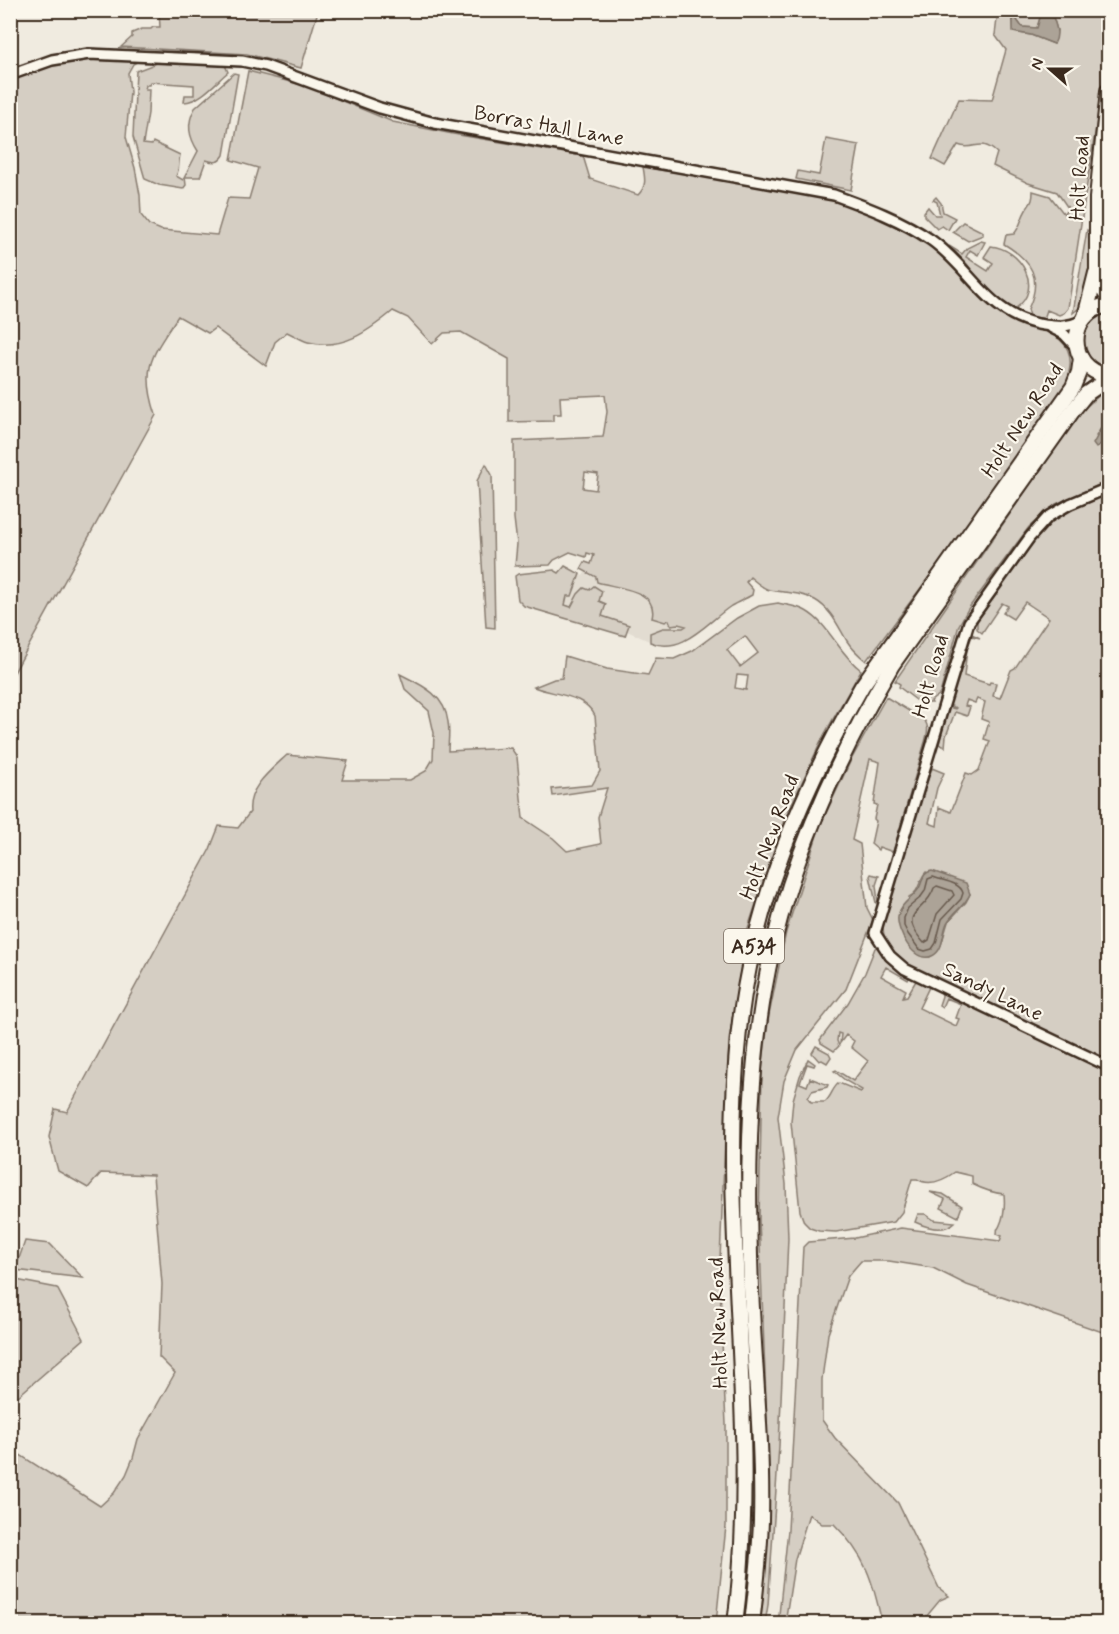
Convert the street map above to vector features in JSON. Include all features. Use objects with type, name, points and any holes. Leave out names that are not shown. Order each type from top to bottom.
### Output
[{"type":"highway","name":"Holt Road","points":[[1108,91],[1097,184],[1097,268],[1100,285],[1108,297]]},
{"type":"highway","name":"Holt Road","points":[[1084,318],[1097,268]]},
{"type":"highway","points":[[1084,318],[1097,308],[1108,305]]},
{"type":"highway","name":"Holt New Road","points":[[735,1623],[741,1577],[745,1476],[735,1210],[734,1110],[739,1028],[763,911],[800,803],[862,686],[1073,387],[1079,374],[1076,337],[1084,318]]},
{"type":"highway","points":[[1079,353],[1096,372],[1108,377]]},
{"type":"highway","name":"Holt New Road","points":[[752,1623],[758,1572],[761,1460],[751,1285],[752,1125],[762,1009],[773,949],[790,886],[812,824],[835,774],[892,665],[1074,409],[1086,394],[1108,377]]},
{"type":"street","name":"Borras Hall Lane","points":[[10,75],[52,60],[89,54],[242,61],[266,66],[380,108],[435,123],[834,195],[889,217],[930,240],[954,259],[982,293],[998,307],[1020,319],[1050,327],[1070,338],[1079,353]]},
{"type":"street","name":"Borras Hall Lane","points":[[1050,327],[1067,326],[1084,318]]},
{"type":"street","name":"Holt Road","points":[[875,933],[969,622],[1030,537],[1048,517],[1070,504],[1108,488]]},
{"type":"street","name":"Sandy Lane","points":[[875,933],[890,956],[905,969],[1108,1066]]},
{"type":"shaded area","points":[[159,10],[318,11],[301,68],[247,54],[121,47],[132,37],[132,33],[142,29],[160,27]]},
{"type":"shaded area","points":[[998,11],[1008,11],[1014,32],[1031,35],[1054,44],[1057,30],[1051,11],[1108,11],[1104,74],[1068,308],[1059,315],[1047,310],[1044,319],[1030,316],[1028,309],[1035,288],[1032,271],[1022,257],[1004,244],[1006,235],[1014,234],[1018,228],[1031,202],[1033,191],[1050,196],[1064,214],[1068,208],[1057,192],[1028,183],[993,166],[997,153],[986,146],[958,145],[945,166],[932,159],[959,99],[992,100],[1006,50],[995,35]]},
{"type":"shaded area","points":[[1018,11],[1042,11],[1037,28],[1022,27],[1017,20]]},
{"type":"shaded area","points":[[91,58],[143,59],[133,64],[128,73],[130,92],[126,137],[135,168],[141,215],[149,225],[161,230],[217,235],[228,198],[249,199],[258,168],[231,160],[248,71],[306,86],[393,122],[583,156],[590,179],[638,195],[644,185],[643,167],[784,189],[851,205],[932,245],[953,262],[981,296],[999,312],[1058,338],[1066,346],[1070,357],[1069,372],[1071,374],[1068,382],[962,533],[866,661],[851,647],[834,618],[821,604],[804,595],[767,589],[750,577],[746,582],[753,590],[752,595],[731,606],[694,635],[673,645],[662,645],[650,642],[650,633],[663,628],[686,626],[671,625],[669,620],[665,622],[652,618],[652,608],[643,595],[625,588],[597,582],[596,577],[581,569],[585,562],[591,564],[594,555],[587,553],[586,557],[570,552],[554,560],[550,565],[515,566],[517,544],[514,518],[514,441],[603,437],[607,412],[605,395],[560,397],[561,414],[553,414],[553,421],[509,422],[509,359],[461,332],[444,333],[432,344],[408,318],[393,311],[365,332],[332,344],[308,342],[287,332],[275,342],[266,366],[215,328],[208,333],[178,316],[151,362],[149,385],[156,415],[11,678],[10,79],[61,63]],"holes":[[[585,472],[598,474],[596,490],[583,488]]]},
{"type":"shaded area","points":[[165,60],[225,65],[228,72],[202,95],[184,102],[185,95],[194,95],[194,85],[150,82],[146,85],[145,89],[149,89],[148,113],[143,144],[152,145],[153,142],[180,155],[176,176],[183,180],[198,151],[192,141],[190,130],[190,119],[195,108],[234,73],[238,74],[224,155],[216,162],[206,160],[200,177],[185,177],[186,185],[183,189],[159,185],[145,179],[133,137],[136,71]]},
{"type":"shaded area","points":[[1108,125],[1108,287],[1104,268],[1101,178]]},
{"type":"shaded area","points":[[826,139],[859,145],[851,190],[796,179],[798,171],[819,175]]},
{"type":"shaded area","points":[[936,197],[941,203],[943,212],[955,218],[948,230],[942,226],[937,229],[924,216],[928,207],[935,215],[940,215],[937,202],[933,200]]},
{"type":"shaded area","points":[[963,222],[983,232],[983,235],[968,241],[953,232]]},
{"type":"shaded area","points":[[1087,230],[1091,234],[1092,263],[1088,291],[1085,291],[1079,308],[1073,313]]},
{"type":"shaded area","points":[[981,241],[985,242],[978,255],[970,250],[966,257],[988,271],[993,263],[984,257],[991,246],[1012,254],[1025,271],[1028,290],[1024,300],[1016,308],[994,298],[967,264],[949,246],[962,254],[967,248]]},
{"type":"shaded area","points":[[1108,310],[1108,370],[1092,361],[1086,354],[1082,339],[1087,323],[1095,315]]},
{"type":"shaded area","points":[[1108,388],[1108,417],[1096,436],[1102,445],[1108,437],[1108,481],[1056,504],[1029,527],[968,609],[959,625],[940,694],[931,701],[932,703],[920,703],[899,687],[900,684],[895,681],[1080,412]]},
{"type":"shaded area","points":[[486,464],[492,475],[495,628],[486,627],[477,481]]},
{"type":"shaded area","points":[[1108,494],[1108,1334],[967,1285],[933,1268],[889,1261],[861,1261],[848,1276],[828,1334],[822,1379],[822,1420],[835,1438],[898,1503],[939,1588],[949,1596],[940,1600],[921,1623],[882,1623],[867,1570],[854,1547],[834,1524],[822,1524],[809,1514],[795,1559],[785,1623],[778,1624],[788,1530],[803,1247],[808,1242],[855,1238],[901,1228],[1000,1241],[1002,1236],[997,1234],[997,1229],[1004,1210],[1004,1194],[980,1188],[972,1184],[972,1176],[955,1172],[942,1180],[932,1182],[912,1179],[902,1212],[894,1222],[836,1232],[810,1228],[804,1222],[800,1211],[791,1122],[793,1100],[800,1076],[808,1059],[815,1064],[814,1066],[807,1064],[800,1083],[807,1086],[810,1078],[828,1085],[812,1091],[808,1098],[811,1102],[825,1102],[839,1083],[861,1092],[862,1090],[834,1071],[836,1070],[853,1081],[868,1061],[851,1047],[854,1041],[846,1035],[840,1043],[841,1034],[838,1033],[839,1046],[834,1051],[820,1040],[848,1003],[878,946],[889,963],[910,975],[908,980],[886,967],[881,976],[906,990],[903,997],[907,996],[917,979],[930,985],[919,1008],[956,1026],[961,1004],[946,998],[942,1007],[939,1005],[941,990],[894,954],[884,934],[883,923],[911,827],[932,768],[944,773],[937,788],[929,823],[937,826],[939,807],[951,812],[966,773],[972,775],[979,770],[990,741],[984,739],[989,722],[981,719],[985,702],[977,699],[975,703],[967,700],[965,706],[970,707],[967,716],[955,712],[946,736],[945,747],[939,744],[948,707],[956,708],[949,705],[968,636],[972,634],[980,638],[972,636],[967,649],[964,676],[989,684],[990,682],[996,683],[993,696],[1000,698],[1011,670],[1015,668],[1049,618],[1025,602],[1013,619],[1003,613],[1008,606],[1002,603],[982,633],[977,629],[977,618],[1013,565],[1044,528],[1067,512]],"holes":[[[926,872],[970,894],[948,922],[941,945],[930,957],[920,956],[914,951],[910,944],[907,926],[909,897],[916,892]]]},
{"type":"shaded area","points":[[565,566],[580,574],[572,596],[567,596],[565,605],[571,607],[584,588],[589,590],[594,586],[602,591],[599,601],[606,604],[602,616],[629,625],[625,636],[524,606],[518,600],[515,576],[554,570],[559,573]]},
{"type":"shaded area","points":[[568,568],[583,576],[586,571],[590,572],[589,575],[625,589],[712,588],[731,607],[690,638],[669,645],[658,645],[627,631],[556,611]]},
{"type":"shaded area","points":[[778,603],[806,611],[821,624],[846,656],[861,670],[824,735],[783,823],[746,934],[729,1040],[720,1260],[726,1424],[726,1526],[716,1623],[11,1623],[11,1449],[100,1506],[114,1493],[126,1475],[138,1439],[175,1373],[159,1357],[162,1284],[153,1175],[101,1173],[88,1188],[58,1171],[49,1137],[55,1109],[67,1112],[210,849],[219,826],[238,828],[250,812],[250,803],[256,787],[267,773],[287,755],[348,761],[342,780],[410,780],[426,771],[433,759],[434,733],[429,711],[405,689],[400,674],[431,692],[442,705],[449,726],[448,751],[511,748],[517,757],[523,818],[553,838],[567,851],[601,844],[598,817],[607,788],[553,796],[552,789],[592,785],[600,771],[595,716],[584,703],[576,699],[534,687],[562,678],[565,656],[607,669],[648,675],[656,658],[674,659],[692,651],[737,618],[759,606]],"holes":[[[745,636],[758,653],[740,667],[727,650]],[[737,675],[748,676],[746,690],[735,688]]]},
{"type":"shaded area","points":[[886,697],[924,720],[927,736],[893,852],[879,847],[878,850],[871,844],[876,821],[874,819],[877,805],[874,804],[880,762],[870,759],[852,840],[860,844],[867,908],[873,920],[846,989],[797,1050],[784,1081],[778,1117],[786,1184],[788,1238],[779,1446],[768,1605],[765,1623],[760,1624],[769,1477],[759,1219],[762,1070],[769,1015],[786,932],[820,826],[851,760]]},
{"type":"shaded area","points":[[871,874],[879,876],[876,885],[878,902],[876,903],[870,876]]},
{"type":"shaded area","points":[[816,1046],[829,1053],[831,1057],[827,1063],[819,1061],[812,1053]]},
{"type":"shaded area","points":[[930,1192],[943,1194],[962,1206],[958,1217],[941,1208],[945,1199]]},
{"type":"shaded area","points":[[918,1214],[925,1214],[934,1220],[955,1222],[946,1227],[930,1228],[915,1222]]},
{"type":"shaded area","points":[[25,1241],[50,1244],[83,1278],[15,1270]]},
{"type":"shaded area","points":[[11,1279],[57,1288],[84,1339],[17,1397],[11,1396]]},
{"type":"water","points":[[1008,11],[1018,11],[1017,20],[1022,27],[1037,28],[1042,11],[1051,11],[1057,32],[1054,44],[1031,35],[1013,32],[1013,22]]},
{"type":"water","points":[[1108,417],[1108,437],[1096,448],[1093,444]]},
{"type":"water","points":[[932,871],[966,883],[970,894],[947,923],[939,950],[932,956],[925,957],[913,951],[908,945],[900,930],[898,916],[903,905],[919,888],[924,876]]}]
